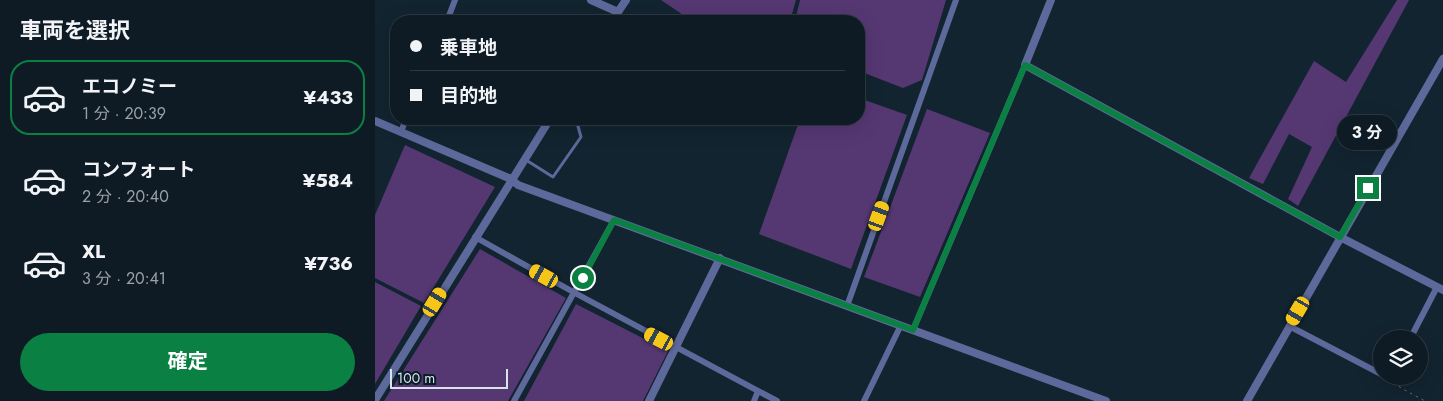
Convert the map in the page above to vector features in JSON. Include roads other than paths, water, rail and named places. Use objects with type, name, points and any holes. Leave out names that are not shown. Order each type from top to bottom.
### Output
[{"type":"street","points":[[449,15],[455,0]]},
{"type":"street","points":[[591,0],[618,12]]},
{"type":"street","points":[[616,15],[626,0]]},
{"type":"street","points":[[847,306],[956,0]]},
{"type":"street","points":[[913,330],[1051,0]]},
{"type":"street","points":[[1247,401],[1443,59]]},
{"type":"street","points":[[1025,65],[1340,237],[1440,289],[1415,330]]},
{"type":"street","points":[[375,121],[511,179],[518,185],[1106,401]]},
{"type":"street","points":[[401,132],[404,125]]},
{"type":"street","points":[[375,400],[546,125]]},
{"type":"street","points":[[515,401],[614,220]]},
{"type":"street","points":[[475,237],[676,348],[777,401]]},
{"type":"street","points":[[649,401],[720,258]]},
{"type":"street","points":[[864,401],[901,326]]},
{"type":"street","points":[[1289,326],[1373,370]]},
{"type":"street","points":[[753,401],[759,391]]},
{"type":"lane","points":[[524,159],[553,177],[581,136],[578,125]]}]
